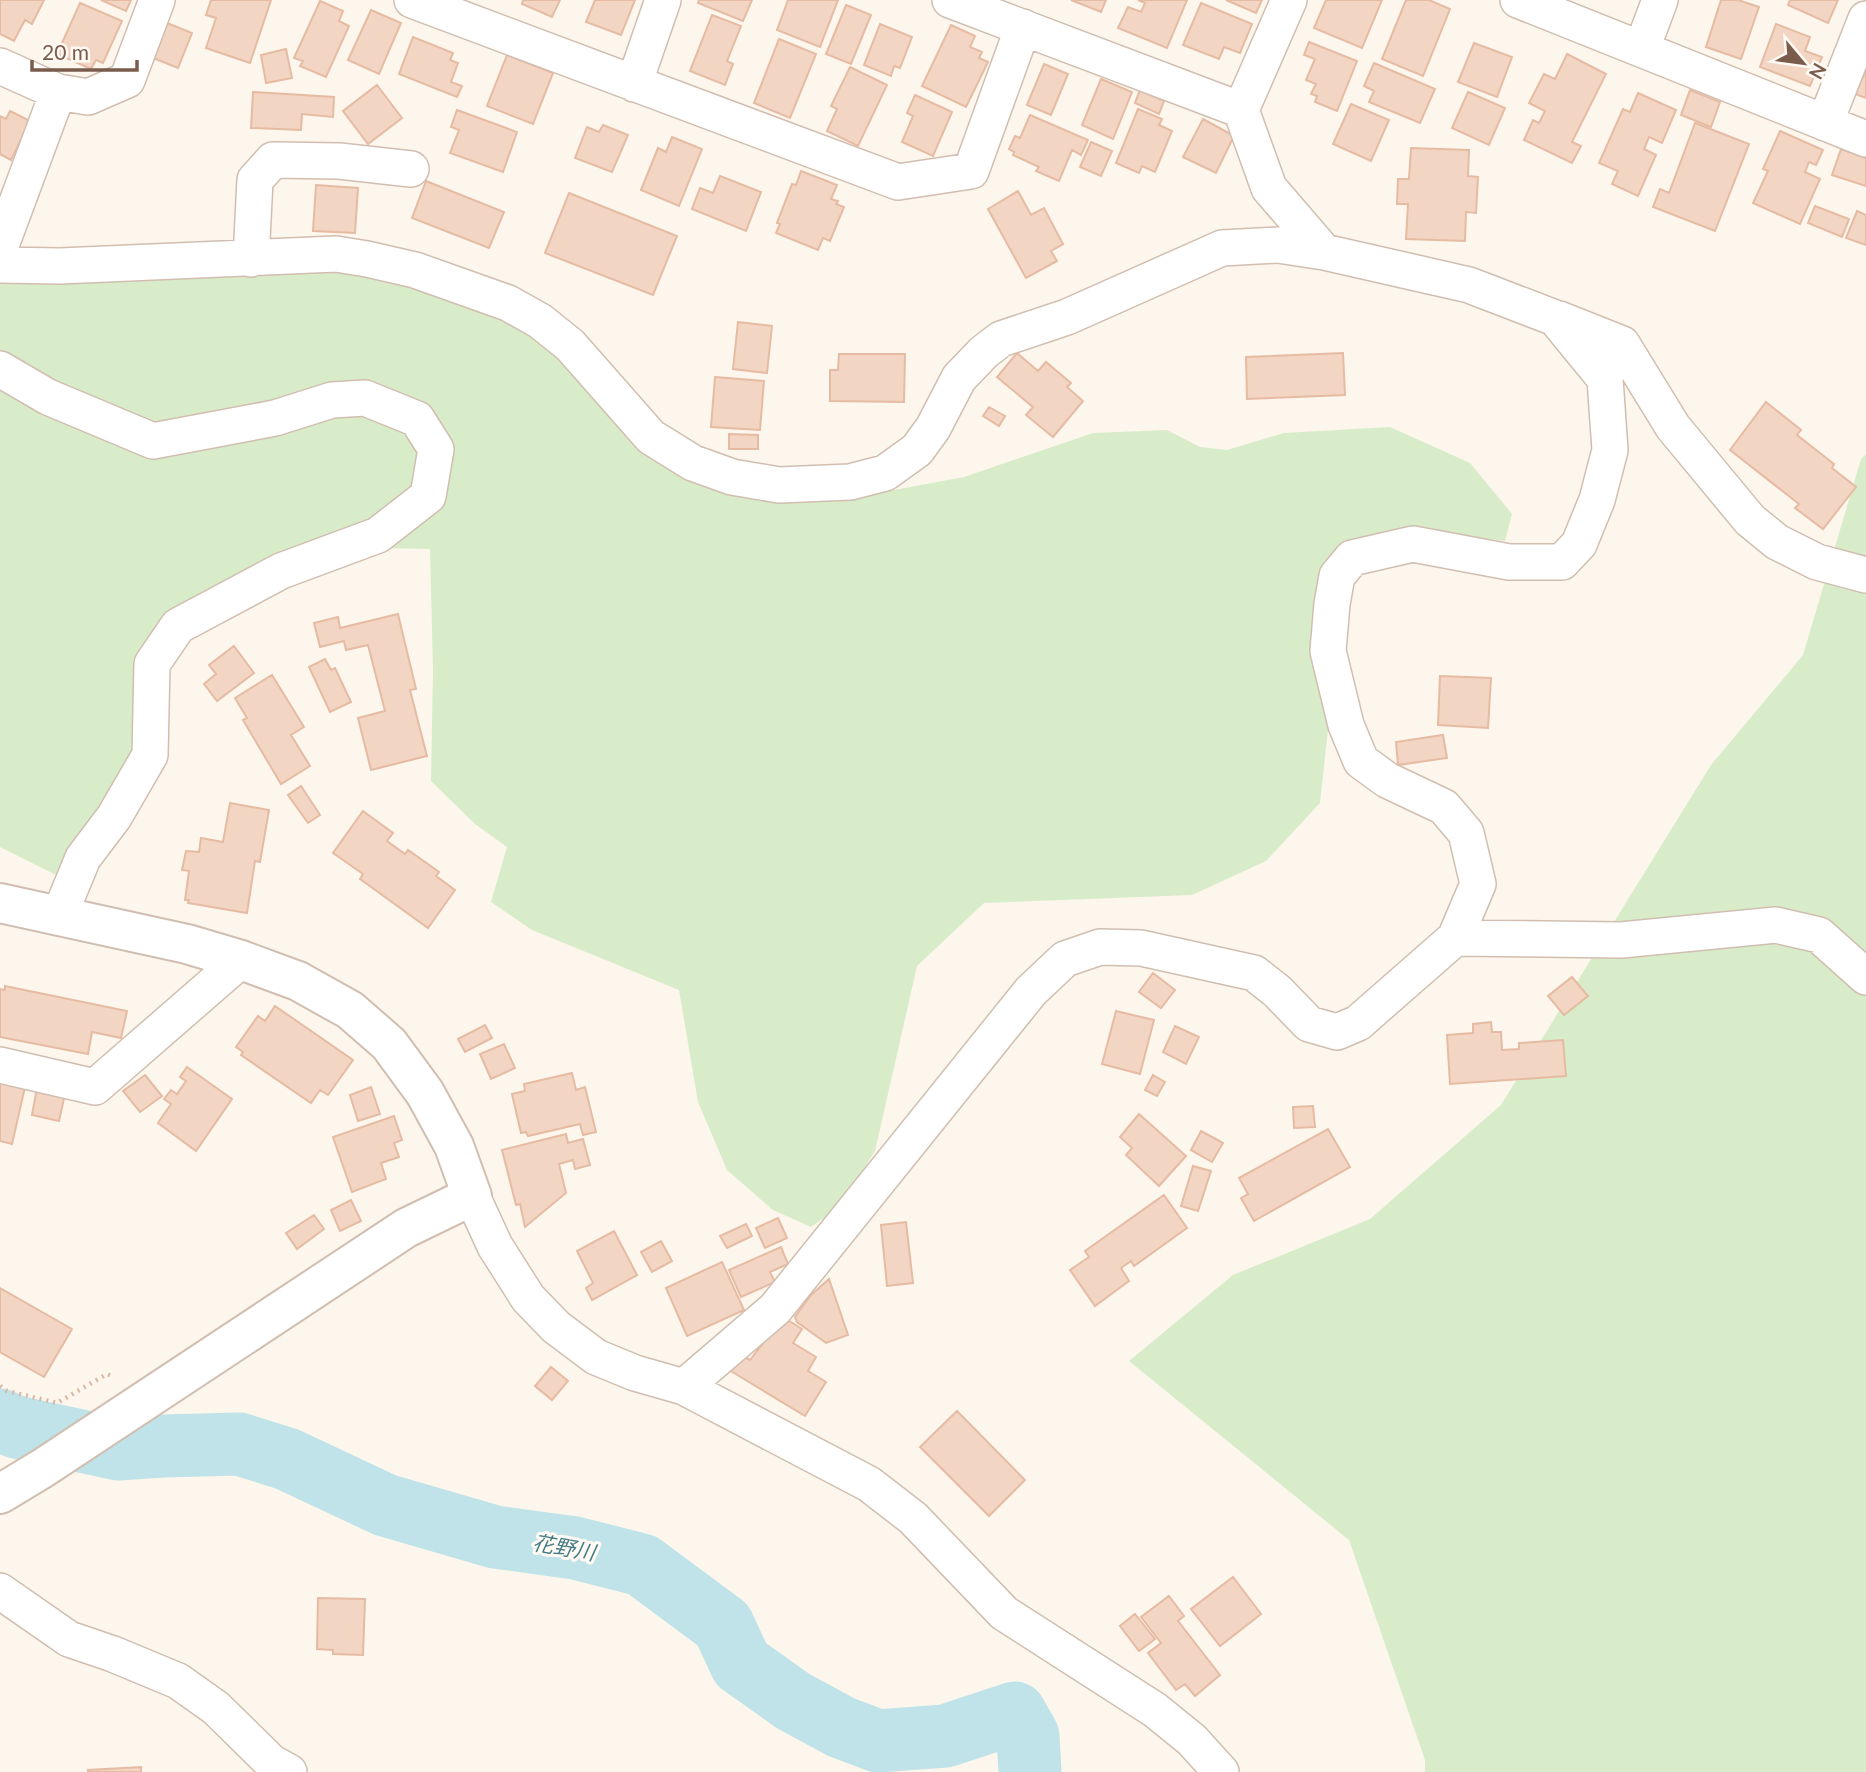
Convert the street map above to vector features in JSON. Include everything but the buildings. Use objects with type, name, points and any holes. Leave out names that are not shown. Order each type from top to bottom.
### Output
[{"type":"street","points":[[0,66],[58,92],[88,97],[127,80],[157,0]]},
{"type":"street","points":[[412,0],[898,182],[971,170],[1023,27]]},
{"type":"street","points":[[634,84],[663,0]]},
{"type":"street","points":[[950,0],[1241,110]]},
{"type":"street","points":[[1289,0],[1241,110],[1269,188],[1324,252]]},
{"type":"street","points":[[1518,0],[1866,139]]},
{"type":"street","points":[[1642,48],[1660,0]]},
{"type":"street","points":[[1825,122],[1866,19]]},
{"type":"street","points":[[0,248],[58,92]]},
{"type":"street","points":[[251,259],[254,180],[273,160],[339,162],[411,169]]},
{"type":"street","points":[[0,265],[251,259],[336,254],[415,270],[508,303],[540,321],[570,345],[651,437],[694,463],[732,478],[779,485],[850,482],[885,473],[917,450],[933,428],[958,377],[1001,339],[1068,317],[1222,248],[1278,245],[1324,252],[1469,285],[1622,344],[1673,427],[1750,520],[1777,542],[1817,562],[1866,575]]},
{"type":"street","points":[[684,1387],[775,1309],[1031,990],[1065,958],[1100,947],[1142,948],[1254,973],[1277,991],[1309,1024],[1337,1032],[1358,1023],[1455,937],[1478,884],[1466,833],[1444,807],[1387,780],[1361,761],[1346,725],[1328,651],[1332,604],[1337,576],[1352,558],[1413,544],[1508,562],[1562,562],[1579,544],[1597,500],[1610,450],[1605,379],[1555,318]]},
{"type":"street","points":[[0,369],[48,397],[153,441],[275,418],[332,400],[365,398],[417,419],[436,449],[428,496],[378,535],[281,571],[178,626],[152,664],[150,755],[114,817],[83,858],[59,916]]},
{"type":"street","points":[[0,903],[187,944],[241,960],[298,981],[350,1010],[389,1044],[425,1093],[454,1146],[472,1196],[495,1246],[528,1298],[556,1327],[596,1357],[635,1373],[684,1387],[869,1484],[913,1518],[1004,1613],[1155,1710],[1192,1740],[1220,1772]]},
{"type":"street","points":[[1455,937],[1620,940],[1776,925],[1819,935],[1866,977]]},
{"type":"street","points":[[0,1065],[95,1087],[241,960]]},
{"type":"street","points":[[0,1494],[406,1228],[472,1196]]},
{"type":"street","points":[[0,1591],[69,1639],[178,1681],[216,1708],[271,1762],[289,1772]]},
{"type":"path","points":[[0,1386],[7,1391],[57,1404],[107,1374],[152,1396]]},
{"type":"green space","points":[[306,268],[363,271],[461,303],[539,335],[565,358],[612,420],[650,459],[754,500],[883,492],[964,477],[1093,433],[1167,430],[1200,447],[1227,450],[1284,433],[1390,427],[1470,463],[1512,514],[1505,541],[1427,531],[1378,533],[1330,562],[1321,582],[1328,730],[1320,803],[1266,861],[1192,895],[984,903],[917,966],[875,1151],[840,1206],[811,1227],[773,1210],[727,1170],[698,1102],[679,990],[532,930],[491,902],[507,847],[475,824],[431,781],[433,671],[430,549],[324,547],[191,615],[141,681],[132,734],[132,768],[99,806],[56,875],[0,847],[0,282]]},
{"type":"green space","points":[[1866,454],[1866,1772],[1425,1772],[1425,1760],[1349,1540],[1129,1361],[1233,1275],[1370,1219],[1501,1105],[1711,765],[1803,655],[1861,459]]},
{"type":"waterway","name":"花野川","points":[[0,1420],[16,1427],[118,1449],[239,1444],[287,1459],[385,1505],[495,1537],[575,1548],[642,1565],[723,1625],[741,1664],[793,1701],[841,1727],[878,1741],[945,1736],[1015,1713],[1028,1736],[1030,1772]]}]
